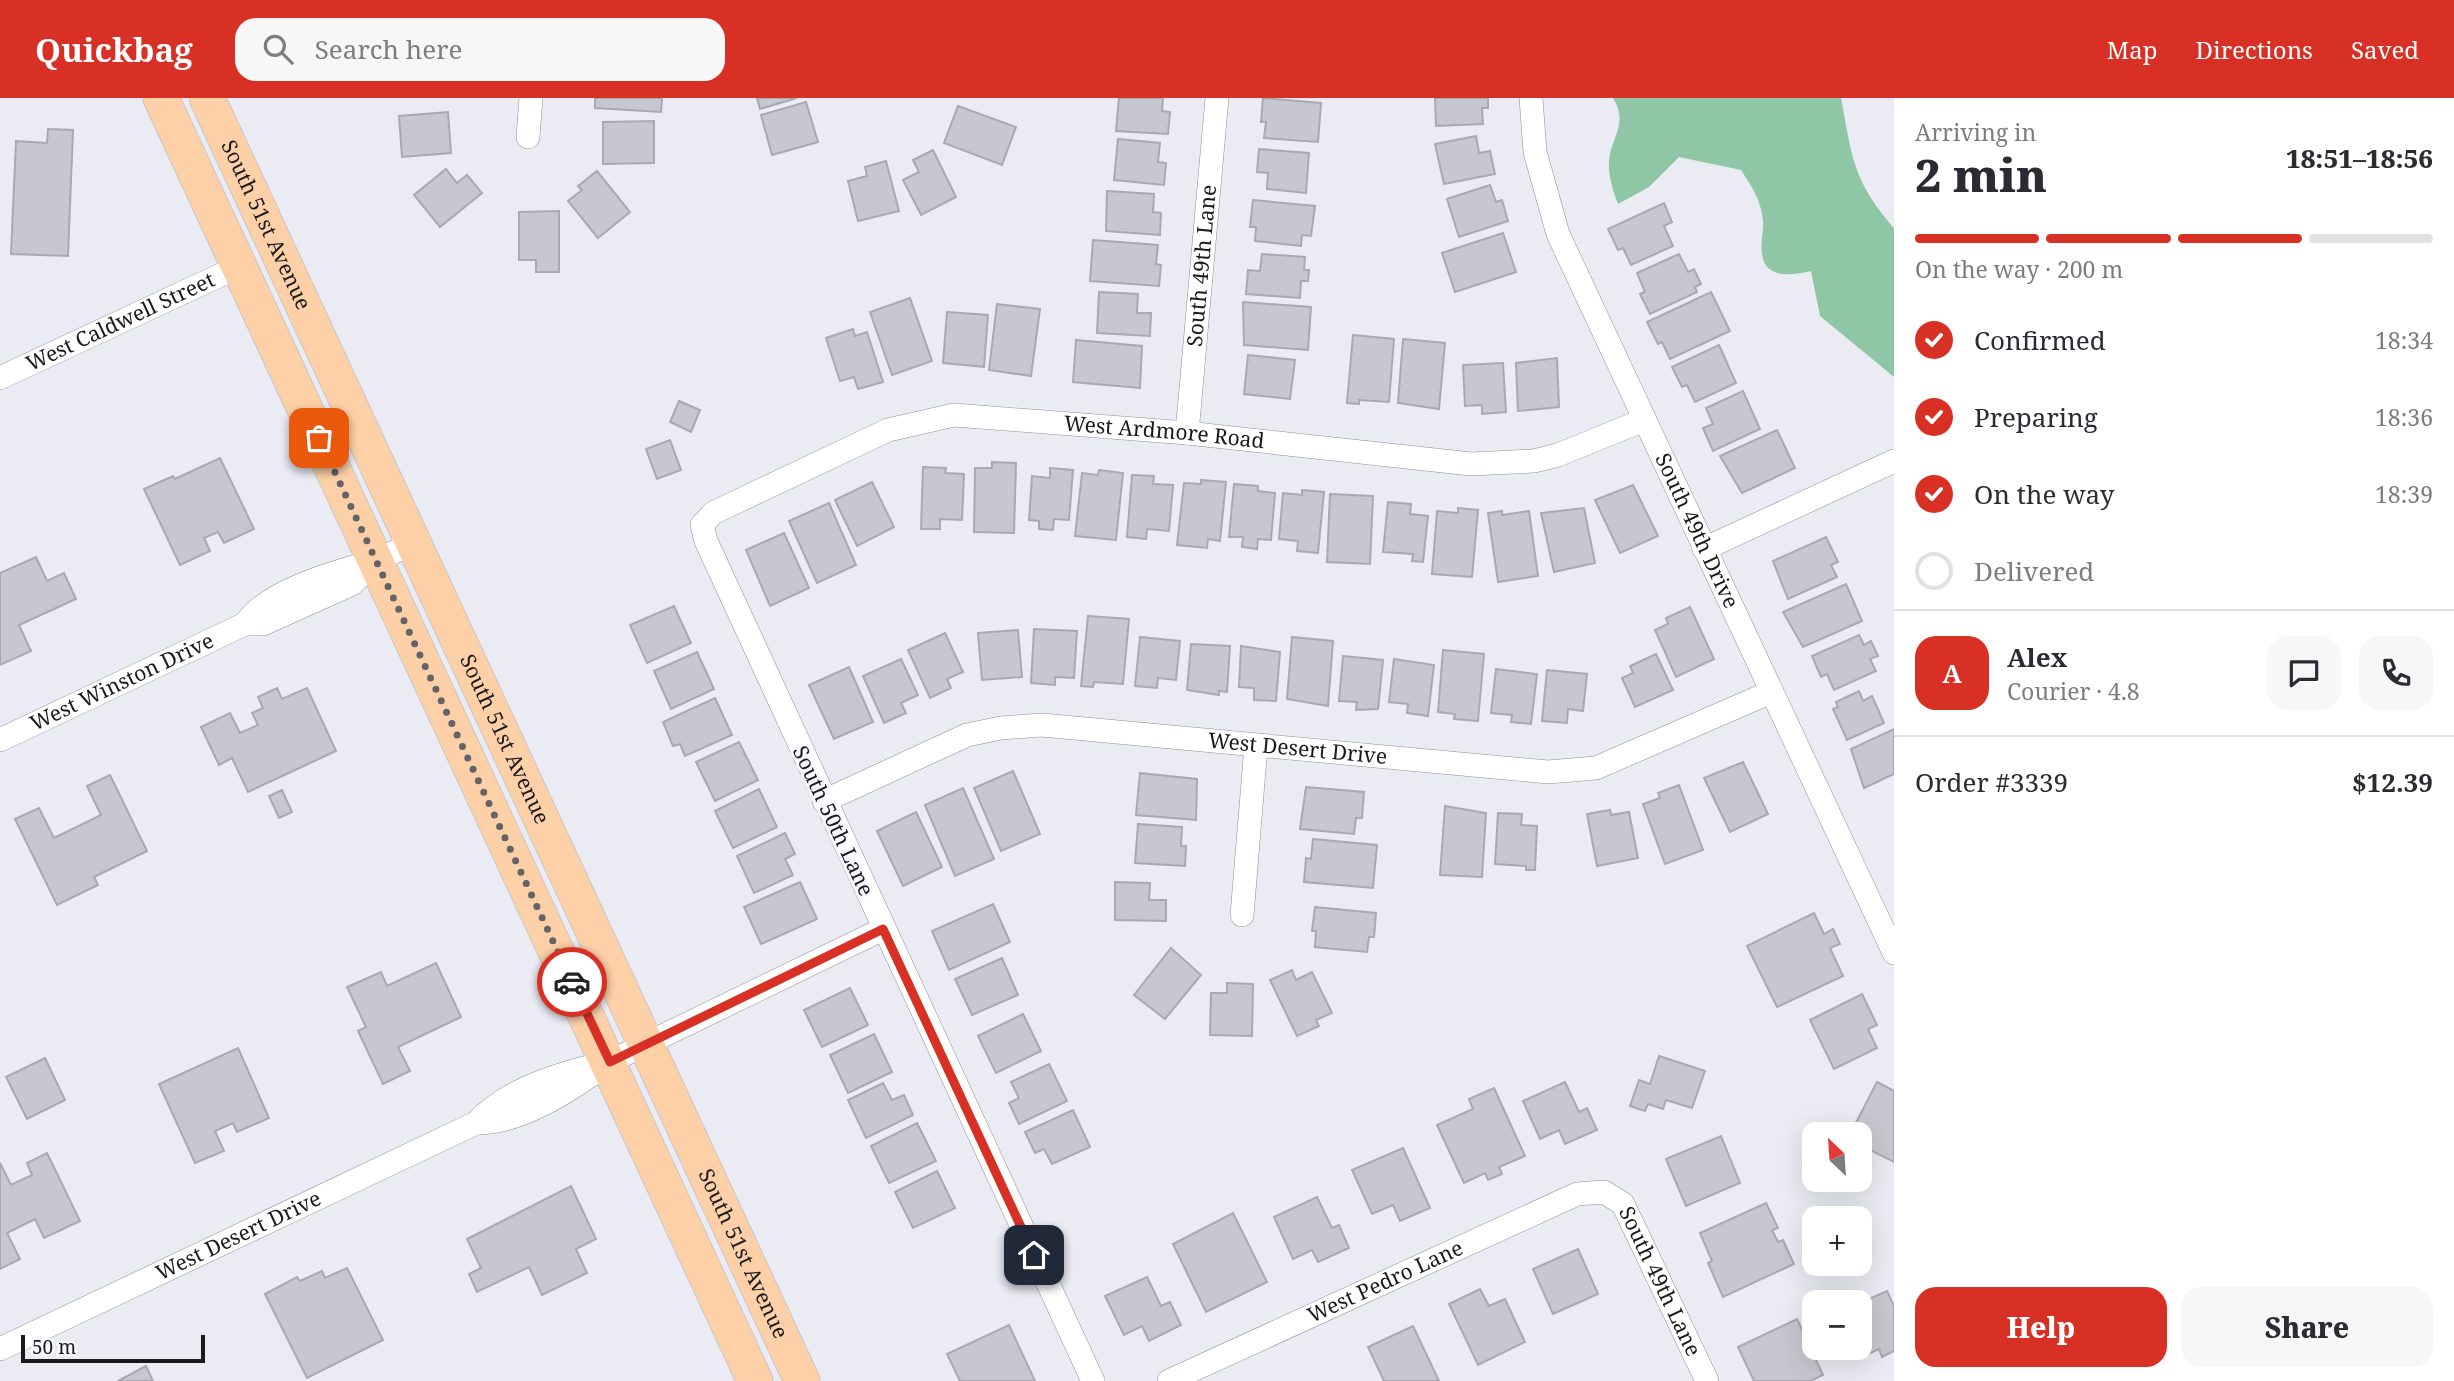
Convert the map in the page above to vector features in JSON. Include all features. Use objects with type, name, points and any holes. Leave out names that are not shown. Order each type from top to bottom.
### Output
[{"type":"main road","name":"South 51st Avenue","points":[[161,98],[610,1062],[755,1381]]},
{"type":"main road","name":"South 51st Avenue","points":[[207,98],[803,1381]]},
{"type":"street","points":[[528,137],[531,98]]},
{"type":"street","name":"South 49th Lane","points":[[1187,433],[1217,98]]},
{"type":"street","name":"South 49th Drive","points":[[1531,98],[1535,152],[1558,234],[1894,953]]},
{"type":"street","name":"West Caldwell Street","points":[[0,378],[240,266]]},
{"type":"street","name":"West Ardmore Road","points":[[702,525],[713,513],[888,430],[954,415],[1187,433],[1471,464],[1501,464],[1558,455],[1644,420]]},
{"type":"street","points":[[1704,550],[1894,461]]},
{"type":"street","name":"South 50th Lane","points":[[702,525],[706,541],[824,801],[1093,1381]]},
{"type":"street","name":"West Winston Drive","points":[[0,740],[245,624],[263,624],[344,567],[376,560],[413,542]]},
{"type":"street","name":"West Desert Drive","points":[[824,801],[967,736],[1001,728],[1042,725],[1548,772],[1596,768],[1771,692]]},
{"type":"street","points":[[1242,915],[1256,746]]},
{"type":"street","name":"West Desert Drive","points":[[0,1349],[476,1123],[489,1108],[527,1100],[567,1072],[610,1062],[883,929]]},
{"type":"street","name":"South 49th Lane","points":[[1604,1192],[1623,1204],[1707,1381]]},
{"type":"street","name":"West Pedro Lane","points":[[1169,1381],[1577,1194],[1604,1192]]},
{"type":"green space","points":[[1613,98],[1841,98],[1856,168],[1870,196],[1894,228],[1894,377],[1820,316],[1811,271],[1781,274],[1768,268],[1761,246],[1762,213],[1758,200],[1741,170],[1679,157],[1649,187],[1618,204],[1609,167],[1610,152],[1619,123],[1618,107]]},
{"type":"building","points":[[595,98],[662,98],[661,112],[595,108]]},
{"type":"building","points":[[757,98],[797,98],[760,109]]},
{"type":"building","points":[[1119,98],[1163,98],[1162,111],[1170,112],[1168,134],[1116,131]]},
{"type":"building","points":[[1263,98],[1321,103],[1318,142],[1264,138],[1266,122],[1261,122]]},
{"type":"building","points":[[1435,98],[1488,98],[1488,108],[1482,108],[1483,124],[1436,126]]},
{"type":"building","points":[[806,102],[818,142],[772,155],[761,115]]},
{"type":"building","points":[[958,106],[1016,127],[1002,165],[944,143]]},
{"type":"building","points":[[448,112],[451,153],[402,157],[399,116]]},
{"type":"building","points":[[654,121],[654,163],[603,164],[603,122]]},
{"type":"building","points":[[48,129],[73,130],[68,256],[11,254],[16,141],[47,143]]},
{"type":"building","points":[[1476,136],[1479,153],[1490,151],[1495,174],[1444,184],[1435,144]]},
{"type":"building","points":[[1118,139],[1160,143],[1158,162],[1166,163],[1164,185],[1114,180]]},
{"type":"building","points":[[1259,149],[1309,153],[1306,193],[1267,189],[1268,173],[1257,172]]},
{"type":"building","points":[[933,150],[956,197],[921,215],[903,180],[919,172],[913,160]]},
{"type":"building","points":[[886,161],[899,211],[858,221],[848,181],[867,176],[865,167]]},
{"type":"building","points":[[446,169],[457,183],[467,175],[482,193],[440,227],[414,195]]},
{"type":"building","points":[[597,171],[630,212],[598,238],[568,201],[582,190],[578,186]]},
{"type":"building","points":[[1490,185],[1496,202],[1502,200],[1508,221],[1459,237],[1447,199]]},
{"type":"building","points":[[1107,191],[1154,194],[1153,212],[1161,213],[1160,235],[1106,231]]},
{"type":"building","points":[[1253,200],[1315,206],[1311,236],[1302,235],[1301,246],[1255,241],[1256,227],[1250,227]]},
{"type":"building","points":[[1664,203],[1672,222],[1664,226],[1673,246],[1631,265],[1623,248],[1618,250],[1608,229]]},
{"type":"building","points":[[559,211],[559,272],[536,272],[536,260],[519,260],[519,212]]},
{"type":"building","points":[[1503,233],[1516,272],[1455,292],[1442,253]]},
{"type":"building","points":[[1093,240],[1158,245],[1156,264],[1161,265],[1159,286],[1090,281]]},
{"type":"building","points":[[1262,254],[1305,257],[1304,270],[1309,270],[1308,281],[1301,281],[1300,298],[1246,294],[1248,270],[1260,271]]},
{"type":"building","points":[[1679,254],[1688,272],[1694,269],[1701,284],[1695,287],[1697,292],[1650,314],[1640,294],[1645,292],[1637,273]]},
{"type":"building","points":[[1099,292],[1138,294],[1137,313],[1151,313],[1150,336],[1097,333]]},
{"type":"building","points":[[1711,292],[1730,331],[1670,359],[1662,342],[1658,344],[1647,322]]},
{"type":"building","points":[[910,298],[932,361],[892,375],[870,312]]},
{"type":"building","points":[[1243,302],[1311,307],[1308,350],[1244,345]]},
{"type":"building","points":[[997,304],[1040,309],[1031,376],[989,370]]},
{"type":"building","points":[[947,312],[988,315],[984,367],[943,363]]},
{"type":"building","points":[[853,329],[855,336],[867,332],[883,382],[858,389],[854,377],[840,381],[826,338]]},
{"type":"building","points":[[1353,335],[1394,339],[1389,402],[1359,400],[1359,404],[1347,403]]},
{"type":"building","points":[[1403,339],[1445,343],[1439,409],[1398,403]]},
{"type":"building","points":[[1076,340],[1142,346],[1140,388],[1073,382]]},
{"type":"building","points":[[1719,345],[1736,383],[1695,402],[1687,385],[1682,387],[1672,367]]},
{"type":"building","points":[[1248,355],[1295,360],[1290,399],[1244,394]]},
{"type":"building","points":[[1557,358],[1559,407],[1518,411],[1516,363]]},
{"type":"building","points":[[1503,363],[1506,412],[1482,414],[1482,405],[1465,406],[1463,365]]},
{"type":"building","points":[[1743,391],[1760,429],[1713,451],[1703,428],[1713,424],[1706,408]]},
{"type":"building","points":[[679,401],[700,410],[691,432],[670,422]]},
{"type":"building","points":[[1777,430],[1795,468],[1742,493],[1720,456]]},
{"type":"building","points":[[670,440],[681,470],[657,479],[646,449]]},
{"type":"building","points":[[220,458],[254,529],[224,543],[218,532],[204,538],[210,551],[180,565],[144,489],[173,476],[175,479]]},
{"type":"building","points":[[992,462],[1016,463],[1014,533],[974,532],[975,468],[992,468]]},
{"type":"building","points":[[923,467],[946,468],[945,473],[964,474],[962,520],[940,519],[940,529],[921,529]]},
{"type":"building","points":[[1050,468],[1073,470],[1069,520],[1054,519],[1053,530],[1039,529],[1039,521],[1029,520],[1032,476],[1050,478]]},
{"type":"building","points":[[1099,470],[1123,473],[1116,540],[1075,536],[1082,473],[1098,475]]},
{"type":"building","points":[[1132,475],[1154,476],[1153,484],[1173,485],[1169,531],[1147,529],[1146,539],[1127,537]]},
{"type":"building","points":[[1201,480],[1226,482],[1220,541],[1208,539],[1207,548],[1177,545],[1184,483],[1201,484]]},
{"type":"building","points":[[872,482],[894,527],[857,546],[835,500]]},
{"type":"building","points":[[1234,484],[1258,486],[1258,491],[1275,493],[1271,540],[1258,539],[1257,549],[1242,547],[1243,537],[1229,537]]},
{"type":"building","points":[[1633,485],[1658,536],[1620,553],[1595,500]]},
{"type":"building","points":[[1302,490],[1324,492],[1318,553],[1297,551],[1298,541],[1279,539],[1283,493],[1302,495]]},
{"type":"building","points":[[1330,494],[1373,496],[1370,564],[1327,562]]},
{"type":"building","points":[[1388,502],[1411,504],[1410,514],[1428,516],[1423,562],[1412,561],[1413,554],[1383,552]]},
{"type":"building","points":[[829,503],[856,565],[817,583],[789,521]]},
{"type":"building","points":[[1458,508],[1478,510],[1472,577],[1432,574],[1437,511],[1458,513]]},
{"type":"building","points":[[1584,508],[1595,563],[1554,572],[1541,513]]},
{"type":"building","points":[[1502,511],[1502,515],[1529,511],[1538,576],[1498,582],[1488,513]]},
{"type":"building","points":[[784,533],[809,588],[770,606],[746,550]]},
{"type":"building","points":[[1826,537],[1838,562],[1831,565],[1837,577],[1788,599],[1773,561]]},
{"type":"building","points":[[36,557],[47,581],[64,573],[76,599],[19,625],[31,651],[0,665],[0,573]]},
{"type":"building","points":[[1846,584],[1862,621],[1803,647],[1783,612]]},
{"type":"building","points":[[674,606],[691,643],[647,663],[630,625]]},
{"type":"building","points":[[1690,607],[1714,659],[1676,677],[1655,630],[1668,624],[1666,618]]},
{"type":"building","points":[[1088,616],[1129,619],[1123,684],[1094,682],[1093,687],[1081,686]]},
{"type":"building","points":[[1034,629],[1077,631],[1074,678],[1055,677],[1055,685],[1031,683]]},
{"type":"building","points":[[1018,630],[1022,677],[982,680],[978,633]]},
{"type":"building","points":[[945,633],[963,672],[947,679],[951,688],[930,698],[908,650]]},
{"type":"building","points":[[1859,635],[1864,645],[1871,641],[1878,656],[1870,659],[1876,671],[1834,690],[1827,674],[1821,677],[1812,656]]},
{"type":"building","points":[[1140,637],[1180,641],[1176,680],[1158,678],[1157,688],[1135,686]]},
{"type":"building","points":[[1292,637],[1333,641],[1328,706],[1287,699]]},
{"type":"building","points":[[1191,644],[1230,646],[1227,692],[1219,691],[1219,695],[1187,690]]},
{"type":"building","points":[[1241,646],[1280,652],[1276,701],[1254,700],[1254,688],[1239,687]]},
{"type":"building","points":[[1443,650],[1484,654],[1478,721],[1454,719],[1455,714],[1438,712]]},
{"type":"building","points":[[697,652],[714,689],[671,709],[654,671]]},
{"type":"building","points":[[1656,654],[1673,690],[1635,707],[1622,678],[1633,673],[1630,666]]},
{"type":"building","points":[[1343,656],[1383,660],[1378,709],[1356,710],[1357,702],[1339,701]]},
{"type":"building","points":[[901,659],[918,695],[901,703],[906,713],[884,723],[863,676]]},
{"type":"building","points":[[1394,659],[1434,665],[1428,716],[1407,713],[1408,704],[1389,702]]},
{"type":"building","points":[[849,667],[873,722],[834,739],[809,685]]},
{"type":"building","points":[[1496,669],[1537,674],[1531,724],[1511,722],[1512,715],[1491,713]]},
{"type":"building","points":[[1547,670],[1587,674],[1583,711],[1568,709],[1567,723],[1542,721]]},
{"type":"building","points":[[277,688],[282,699],[307,688],[336,751],[248,792],[232,758],[219,765],[201,727],[230,713],[240,733],[258,725],[252,713],[263,708],[258,697]]},
{"type":"building","points":[[1859,691],[1863,701],[1872,696],[1884,723],[1847,740],[1833,709],[1838,707],[1836,702]]},
{"type":"building","points":[[715,698],[732,735],[685,756],[680,744],[673,746],[663,722]]},
{"type":"building","points":[[1894,729],[1894,774],[1864,788],[1851,749]]},
{"type":"building","points":[[739,742],[758,780],[715,801],[696,762]]},
{"type":"building","points":[[1743,762],[1768,814],[1730,832],[1704,778]]},
{"type":"building","points":[[1013,771],[1040,834],[1001,851],[974,788]]},
{"type":"building","points":[[1140,773],[1197,779],[1196,820],[1136,815]]},
{"type":"building","points":[[110,775],[147,851],[94,877],[98,885],[57,905],[15,819],[39,808],[54,838],[101,815],[87,786]]},
{"type":"building","points":[[1679,785],[1703,850],[1665,864],[1643,804],[1660,798],[1658,793]]},
{"type":"building","points":[[1306,787],[1364,792],[1362,818],[1356,818],[1354,834],[1300,829]]},
{"type":"building","points":[[963,788],[994,859],[955,876],[925,805]]},
{"type":"building","points":[[759,789],[777,827],[733,848],[715,811]]},
{"type":"building","points":[[282,790],[292,812],[279,818],[269,796]]},
{"type":"building","points":[[1445,806],[1486,813],[1482,877],[1440,875]]},
{"type":"building","points":[[1610,810],[1611,815],[1629,812],[1638,858],[1597,866],[1587,814]]},
{"type":"building","points":[[916,812],[942,867],[903,886],[877,831]]},
{"type":"building","points":[[1498,813],[1522,814],[1521,825],[1537,826],[1535,870],[1526,870],[1526,866],[1495,864]]},
{"type":"building","points":[[1138,824],[1182,827],[1181,846],[1186,846],[1185,866],[1135,863]]},
{"type":"building","points":[[785,833],[795,854],[785,859],[793,875],[754,893],[737,856]]},
{"type":"building","points":[[1313,839],[1377,845],[1373,888],[1304,882],[1306,858],[1311,859]]},
{"type":"building","points":[[800,882],[817,919],[761,944],[744,907]]},
{"type":"building","points":[[1115,882],[1150,883],[1149,900],[1166,900],[1166,921],[1115,920]]},
{"type":"building","points":[[993,904],[1010,942],[949,970],[932,931]]},
{"type":"building","points":[[1315,907],[1376,913],[1374,937],[1369,937],[1367,952],[1315,947],[1316,931],[1312,931]]},
{"type":"building","points":[[1814,913],[1824,934],[1833,929],[1840,944],[1830,948],[1843,976],[1777,1007],[1747,946]]},
{"type":"building","points":[[1171,948],[1201,975],[1165,1019],[1134,995]]},
{"type":"building","points":[[1002,958],[1018,995],[972,1015],[955,979]]},
{"type":"building","points":[[436,963],[461,1017],[398,1047],[410,1071],[383,1084],[358,1031],[366,1027],[347,987],[381,972],[387,986]]},
{"type":"building","points":[[1292,970],[1296,980],[1312,972],[1332,1013],[1316,1020],[1319,1026],[1297,1036],[1270,980]]},
{"type":"building","points":[[1227,983],[1253,984],[1252,1036],[1210,1035],[1211,993],[1227,993]]},
{"type":"building","points":[[850,988],[868,1025],[822,1047],[804,1010]]},
{"type":"building","points":[[1862,994],[1877,1025],[1868,1029],[1877,1048],[1834,1069],[1810,1020]]},
{"type":"building","points":[[1023,1014],[1041,1051],[996,1073],[978,1036]]},
{"type":"building","points":[[874,1034],[892,1072],[848,1093],[830,1055]]},
{"type":"building","points":[[238,1048],[269,1118],[237,1132],[233,1123],[215,1131],[224,1151],[195,1163],[159,1084]]},
{"type":"building","points":[[1659,1056],[1705,1071],[1692,1108],[1666,1100],[1663,1109],[1648,1104],[1645,1111],[1630,1106],[1639,1080],[1650,1084]]},
{"type":"building","points":[[45,1058],[65,1100],[27,1119],[6,1077]]},
{"type":"building","points":[[1049,1064],[1067,1101],[1019,1124],[1009,1103],[1019,1098],[1011,1082]]},
{"type":"building","points":[[1565,1082],[1579,1112],[1587,1108],[1597,1130],[1565,1144],[1559,1130],[1540,1139],[1523,1101]]},
{"type":"building","points":[[1877,1082],[1894,1091],[1894,1162],[1872,1151],[1872,1122],[1856,1122]]},
{"type":"building","points":[[883,1083],[892,1100],[904,1095],[913,1115],[866,1138],[848,1100]]},
{"type":"building","points":[[1494,1088],[1525,1156],[1499,1167],[1502,1174],[1488,1180],[1485,1173],[1464,1183],[1437,1125],[1473,1109],[1469,1099]]},
{"type":"building","points":[[1073,1110],[1090,1147],[1052,1164],[1044,1149],[1035,1153],[1025,1132]]},
{"type":"building","points":[[917,1123],[936,1161],[889,1183],[871,1146]]},
{"type":"building","points":[[1721,1136],[1740,1183],[1686,1206],[1666,1159]]},
{"type":"building","points":[[1403,1148],[1430,1208],[1400,1221],[1393,1205],[1372,1214],[1352,1170]]},
{"type":"building","points":[[47,1153],[80,1221],[44,1238],[35,1219],[7,1233],[20,1259],[0,1269],[0,1163],[11,1185],[32,1175],[27,1163]]},
{"type":"building","points":[[937,1171],[955,1208],[913,1228],[895,1192]]},
{"type":"building","points":[[571,1186],[596,1239],[576,1249],[587,1273],[542,1295],[529,1267],[477,1292],[469,1274],[481,1268],[467,1239]]},
{"type":"building","points":[[1317,1197],[1332,1228],[1339,1225],[1349,1248],[1318,1262],[1312,1250],[1293,1259],[1274,1217]]},
{"type":"building","points":[[1766,1203],[1778,1228],[1772,1230],[1778,1242],[1783,1240],[1794,1264],[1723,1297],[1708,1263],[1712,1261],[1700,1233]]},
{"type":"building","points":[[1233,1213],[1267,1282],[1206,1312],[1173,1244]]},
{"type":"building","points":[[1578,1249],[1598,1294],[1553,1314],[1533,1269]]},
{"type":"building","points":[[347,1268],[383,1340],[307,1378],[265,1294],[297,1277],[300,1281],[322,1271],[325,1278]]},
{"type":"building","points":[[1147,1277],[1161,1306],[1170,1302],[1181,1325],[1149,1341],[1142,1326],[1124,1335],[1105,1296]]},
{"type":"building","points":[[1480,1289],[1489,1306],[1505,1299],[1525,1342],[1478,1365],[1449,1304]]},
{"type":"building","points":[[1887,1291],[1894,1306],[1894,1351],[1882,1357],[1879,1349],[1872,1352],[1872,1298]]},
{"type":"building","points":[[1797,1319],[1802,1330],[1802,1360],[1816,1360],[1823,1375],[1810,1381],[1754,1381],[1738,1347]]},
{"type":"building","points":[[1009,1325],[1035,1381],[960,1381],[947,1354]]},
{"type":"building","points":[[1413,1326],[1439,1381],[1384,1381],[1368,1347]]},
{"type":"building","points":[[146,1366],[153,1381],[118,1381]]},
{"type":"way so far","points":[[319,438],[572,982]]},
{"type":"route","points":[[572,982],[610,1062],[883,929],[1034,1255]]}]
